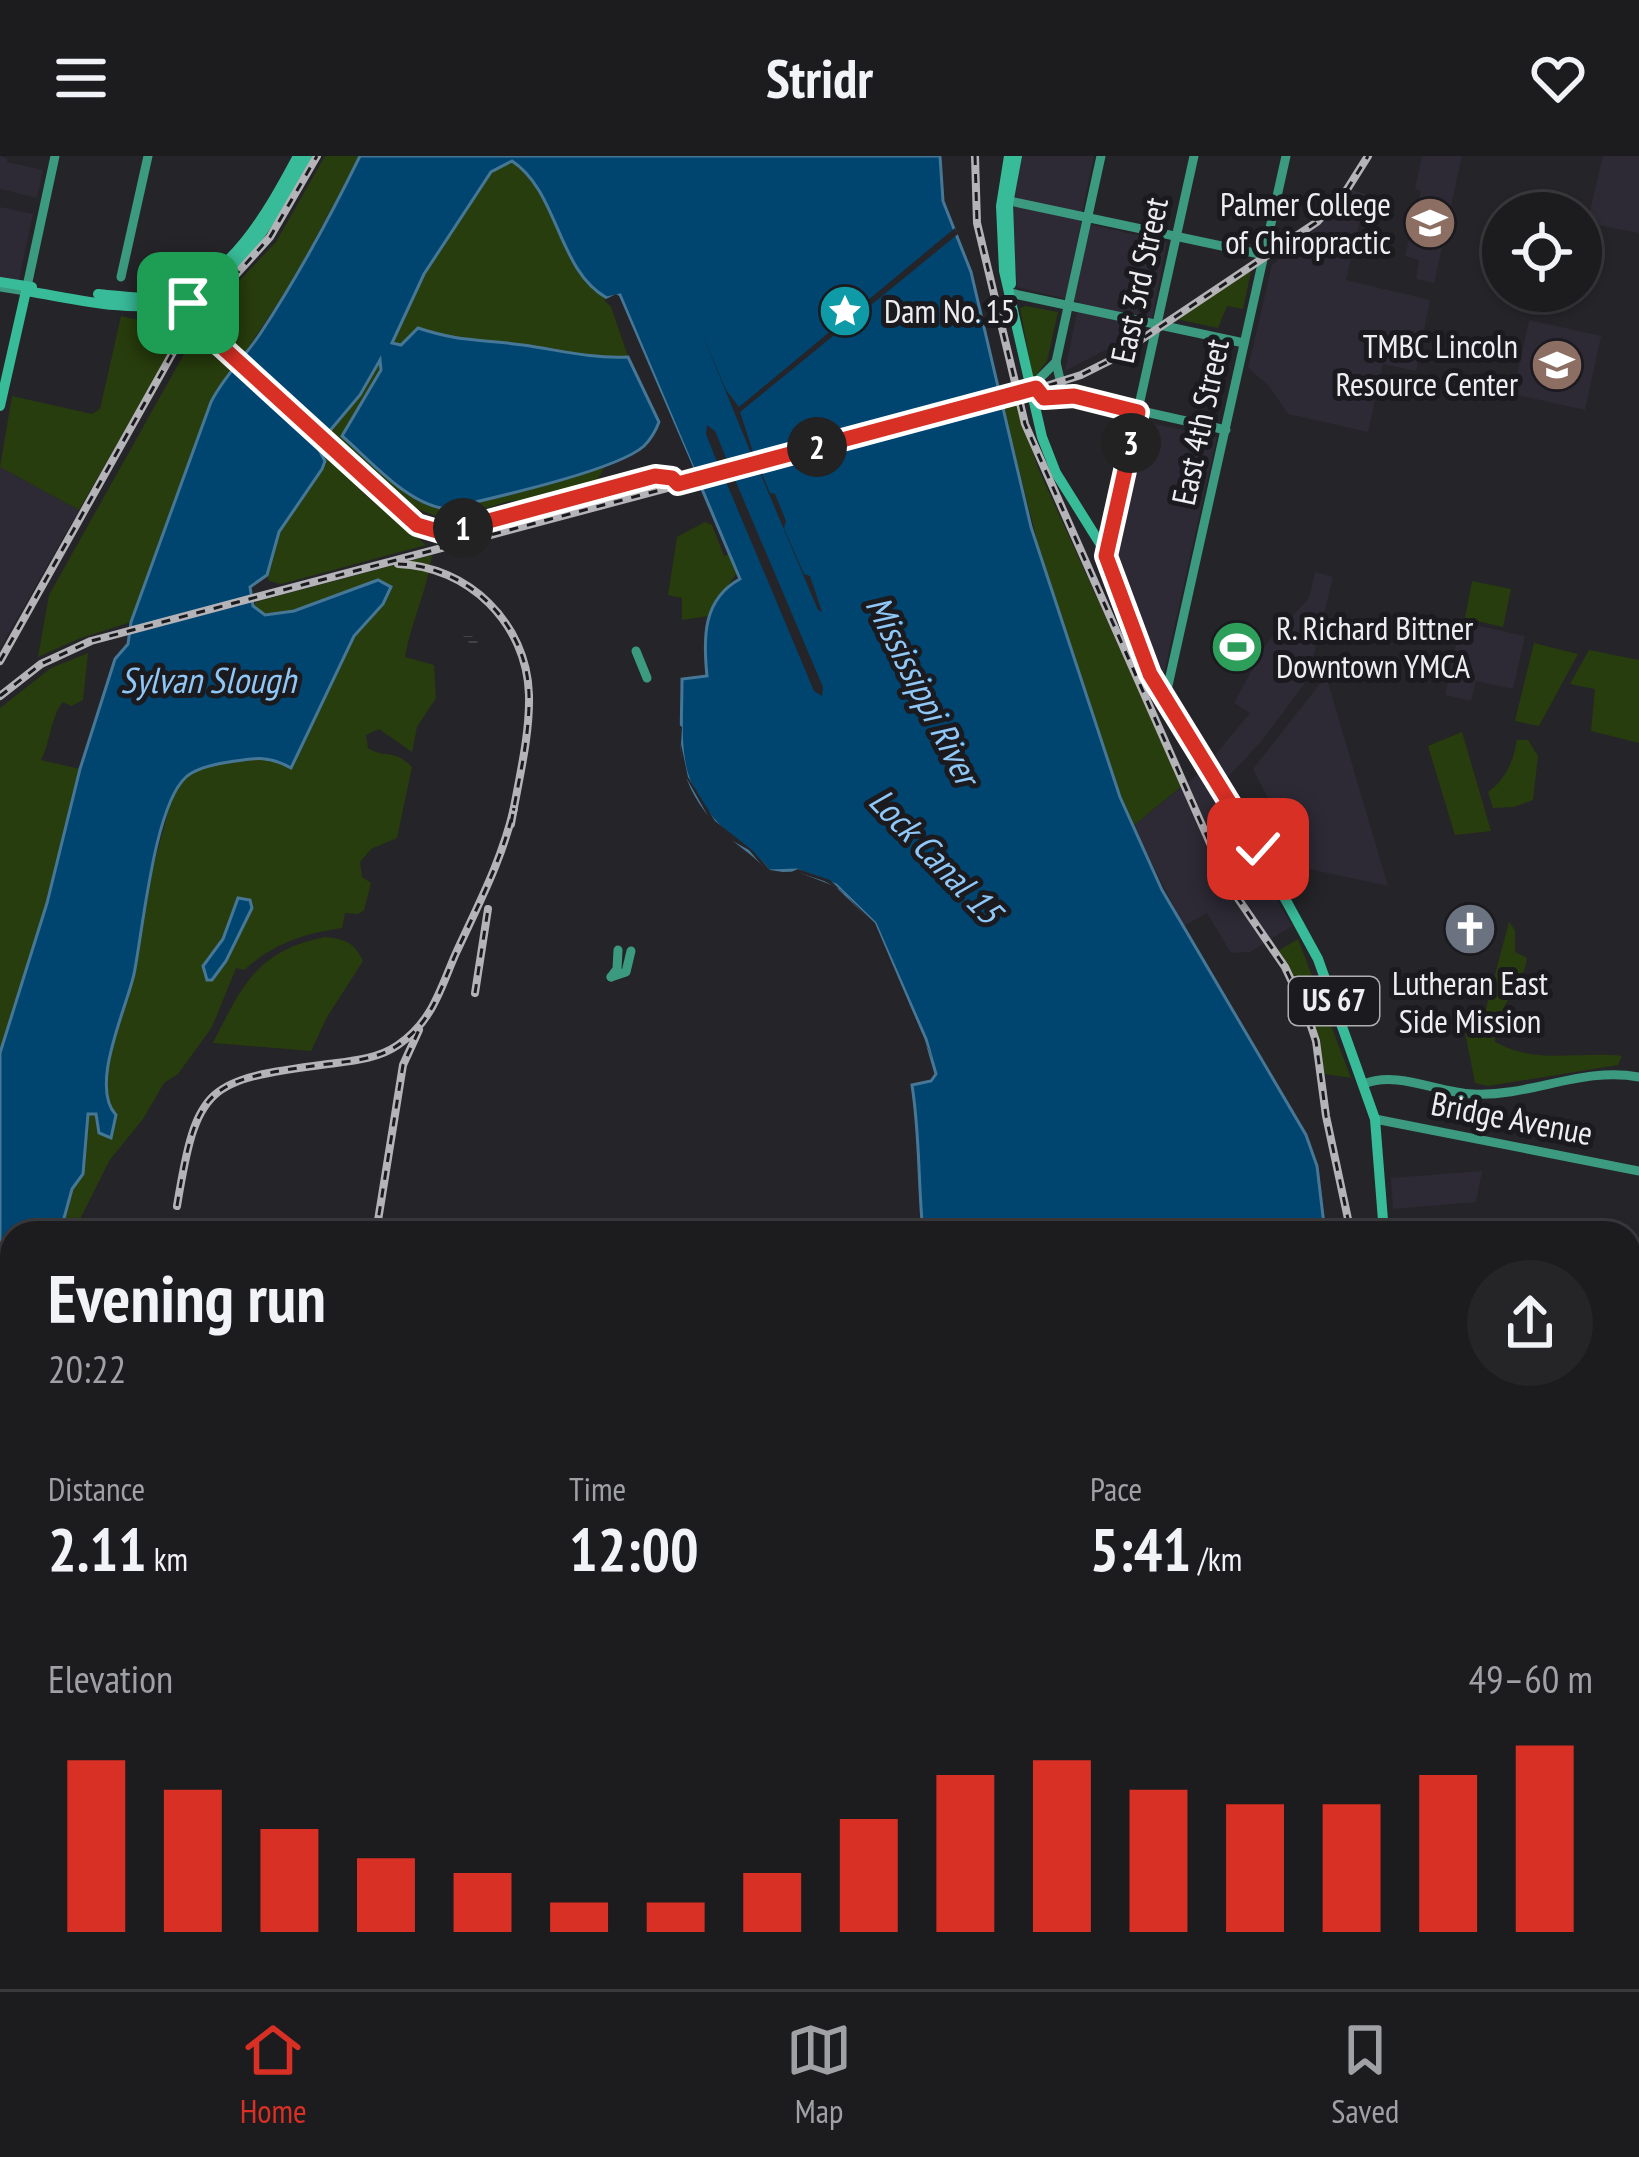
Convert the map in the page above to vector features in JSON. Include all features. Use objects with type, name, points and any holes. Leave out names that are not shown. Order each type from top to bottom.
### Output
[{"type":"main road","points":[[185,295],[234,252],[298,156]]},
{"type":"main road","points":[[0,284],[143,306],[212,284],[238,261],[307,156]]},
{"type":"main road","name":"US 67","points":[[1013,156],[1005,200],[1010,293],[1029,392],[1049,457],[1106,556],[1144,660],[1231,800],[1312,946],[1375,1118],[1383,1221]]},
{"type":"main road","points":[[0,406],[26,288]]},
{"type":"street","points":[[26,288],[55,156]]},
{"type":"street","points":[[121,277],[148,156]]},
{"type":"street","points":[[1036,388],[1044,398],[1056,383],[1056,362],[1101,156]]},
{"type":"street","name":"East 3rd Street","points":[[1106,556],[1194,156]]},
{"type":"street","name":"East 4th Street","points":[[1165,699],[1286,156]]},
{"type":"street","points":[[1005,200],[1264,255]]},
{"type":"street","points":[[1010,293],[1244,343]]},
{"type":"street","points":[[185,295],[221,346],[417,525],[444,533],[655,476],[682,483],[1036,388]]},
{"type":"street","points":[[1036,388],[1040,377],[1074,396],[1226,430]]},
{"type":"street","points":[[636,651],[647,678]]},
{"type":"street","points":[[618,950],[617,969],[611,977],[626,972],[631,951]]},
{"type":"street","points":[[1364,1084],[1394,1080],[1477,1094],[1613,1072],[1639,1077]]},
{"type":"street","name":"Bridge Avenue","points":[[1375,1118],[1639,1171]]},
{"type":"shaded area","points":[[0,156],[43,170],[37,198],[0,189]]},
{"type":"shaded area","points":[[1022,156],[1094,156],[1080,222],[1167,242],[1152,319],[1065,371],[1079,302],[1017,287],[1012,208]]},
{"type":"shaded area","name":"Palmer College of Chiropractic","points":[[1422,156],[1462,156],[1434,283],[1416,279],[1419,260],[1405,256],[1421,191],[1415,189]]},
{"type":"shaded area","points":[[1603,156],[1639,156],[1639,233],[1602,226],[1602,192],[1594,192]]},
{"type":"shaded area","points":[[1352,190],[1366,194],[1346,280],[1430,300],[1416,371],[1383,364],[1368,432],[1288,414],[1269,386],[1248,368],[1272,265],[1335,211]]},
{"type":"shaded area","points":[[0,207],[33,214],[19,280],[0,277]]},
{"type":"shaded area","name":"TMBC Lincoln Resource Center","points":[[1529,320],[1601,336],[1585,410],[1513,394]]},
{"type":"shaded area","points":[[1145,422],[1217,437],[1164,673],[1159,673],[1116,557]]},
{"type":"shaded area","points":[[0,467],[79,510],[0,648]]},
{"type":"shaded area","points":[[1315,572],[1333,577],[1308,679],[1228,777],[1214,756],[1250,713],[1234,703],[1266,644],[1309,598]]},
{"type":"shaded area","points":[[1461,622],[1525,636],[1513,689],[1476,681],[1471,701],[1445,695]]},
{"type":"shaded area","points":[[1326,676],[1388,886],[1304,868],[1253,769]]},
{"type":"shaded area","points":[[1203,770],[1292,926],[1250,952],[1231,953],[1207,913],[1184,926],[1133,826]]},
{"type":"shaded area","points":[[1482,1171],[1476,1202],[1393,1209],[1391,1178]]},
{"type":"green space","points":[[325,156],[360,156],[293,280],[244,354],[204,318],[276,242]]},
{"type":"green space","points":[[541,156],[616,294],[605,300],[631,365],[446,509],[607,463],[598,478],[584,487],[534,500],[509,501],[448,520],[417,509],[355,452],[328,434],[485,166]]},
{"type":"green space","points":[[1251,271],[1243,309],[1227,306],[1218,328],[1176,319]]},
{"type":"green space","points":[[1020,308],[1058,312],[1047,361],[1033,379]]},
{"type":"green space","points":[[121,316],[182,330],[79,510],[0,467],[12,396],[92,414],[100,409]]},
{"type":"green space","points":[[193,338],[231,369],[211,402],[131,622],[38,657],[49,595]]},
{"type":"green space","points":[[1015,399],[1038,468],[1182,786],[1133,826],[1048,583],[1002,403]]},
{"type":"green space","points":[[320,442],[365,495],[426,545],[281,584],[269,581],[279,532],[322,469],[317,451]]},
{"type":"green space","points":[[705,522],[712,525],[724,556],[729,554],[737,572],[709,616],[682,620],[682,598],[668,595],[677,537]]},
{"type":"green space","points":[[432,555],[405,657],[434,665],[436,698],[417,727],[412,752],[379,729],[366,735],[368,748],[412,767],[397,838],[371,849],[360,862],[362,877],[371,883],[364,910],[345,913],[342,928],[290,941],[244,970],[236,968],[212,1027],[178,1074],[164,1083],[109,1161],[79,1221],[58,1221],[171,801],[264,615],[253,606]]},
{"type":"green space","points":[[1472,581],[1511,589],[1503,627],[1465,618]]},
{"type":"green space","points":[[1534,643],[1578,654],[1539,726],[1515,721]]},
{"type":"green space","points":[[1589,650],[1639,660],[1639,743],[1591,731],[1595,689],[1570,684]]},
{"type":"green space","points":[[88,653],[83,700],[71,706],[63,702],[41,760],[80,769],[47,903],[0,1053],[0,708],[51,668]]},
{"type":"green space","points":[[1462,732],[1491,831],[1455,835],[1428,746]]},
{"type":"green space","points":[[1517,740],[1528,740],[1538,756],[1533,800],[1493,808],[1488,792],[1508,769]]},
{"type":"green space","points":[[1509,922],[1515,930],[1515,952],[1527,958],[1499,1019],[1495,1042],[1542,1055],[1622,1056],[1618,1065],[1488,1086],[1475,1083],[1464,1027],[1483,1020]]},
{"type":"green space","points":[[325,937],[348,943],[363,961],[311,1051],[213,1043],[243,988],[267,961]]},
{"type":"green space","points":[[1298,939],[1351,1078],[1325,1074],[1304,997],[1278,951]]},
{"type":"water","points":[[360,156],[940,156],[943,201],[971,272],[1031,527],[1120,797],[1162,890],[1306,1135],[1317,1166],[1324,1221],[922,1221],[912,1085],[931,1081],[936,1074],[926,1039],[875,923],[836,885],[797,870],[769,871],[727,834],[697,797],[684,762],[682,679],[707,676],[706,633],[712,608],[740,579],[620,295],[607,298],[590,285],[567,251],[540,192],[512,161],[491,172],[424,274],[392,343],[401,345],[418,328],[459,338],[628,357],[658,425],[644,446],[607,465],[446,509],[404,490],[342,436],[381,370],[380,360],[360,395],[317,446],[325,461],[322,469],[279,532],[267,575],[250,587],[253,606],[265,615],[294,611],[378,580],[391,587],[383,604],[354,636],[291,768],[261,759],[218,764],[190,774],[175,792],[158,840],[134,974],[108,1067],[106,1086],[116,1115],[111,1138],[99,1133],[96,1114],[88,1114],[83,1174],[72,1189],[63,1221],[0,1221],[0,1053],[115,659],[128,644],[131,622],[211,402],[260,334]]},
{"type":"water","points":[[238,898],[250,900],[252,908],[226,961],[207,980],[203,966],[223,939]]},
{"type":"pier","points":[[955,228],[958,234],[740,412],[755,458],[1005,392],[1008,401],[759,467],[770,493],[775,494],[786,521],[784,528],[804,574],[810,576],[822,612],[818,610],[758,468],[733,475],[823,687],[822,696],[814,691],[724,477],[694,485],[616,300],[608,304],[604,300],[619,296],[696,474],[719,467],[707,425],[715,431],[729,465],[753,458],[701,331],[726,390],[739,407]]},
{"type":"pier","points":[[678,724],[688,777],[715,821],[752,850],[770,870],[789,873],[798,869],[830,880],[840,889],[800,873],[769,874],[749,850],[712,823],[683,772]]},
{"type":"pier","points":[[846,895],[875,923],[934,1062],[871,922]]},
{"type":"railway","points":[[0,661],[176,347],[270,237],[317,156]]},
{"type":"railway","points":[[975,156],[977,223],[1025,424],[1228,884],[1285,967],[1307,1014],[1348,1221]]},
{"type":"railway","points":[[0,696],[41,664],[91,641],[1081,375],[1317,222],[1346,191],[1368,156]]},
{"type":"railway","points":[[398,564],[424,567],[470,587],[489,603],[518,644],[526,669],[529,711],[511,824]]},
{"type":"railway","points":[[177,1206],[192,1135],[214,1095],[256,1076],[382,1053],[420,1026],[489,882],[514,808]]},
{"type":"railway","points":[[475,993],[488,909]]},
{"type":"railway","points":[[378,1221],[403,1065],[419,1030]]},
{"type":"place","name":"Palmer College of Chiropractic","points":[[1430,223]]},
{"type":"place","name":"Dam No. 15","points":[[845,311]]},
{"type":"place","name":"TMBC Lincoln Resource Center","points":[[1557,365]]},
{"type":"place","name":"R. Richard Bittner Downtown YMCA","points":[[1237,647]]},
{"type":"place","name":"Lutheran East Side Mission","points":[[1470,929]]},
{"type":"route","points":[[188,303],[201,326],[221,346],[417,525],[444,533],[655,476],[672,478],[678,484],[1036,388],[1044,398],[1074,396],[1138,412],[1106,556],[1150,674],[1258,849]]},
{"type":"water label","name":"Sylvan Slough","points":[[208,680]]},
{"type":"water label","name":"Mississippi River","points":[[923,690]]},
{"type":"water label","name":"Lock Canal 15","points":[[936,856]]}]
